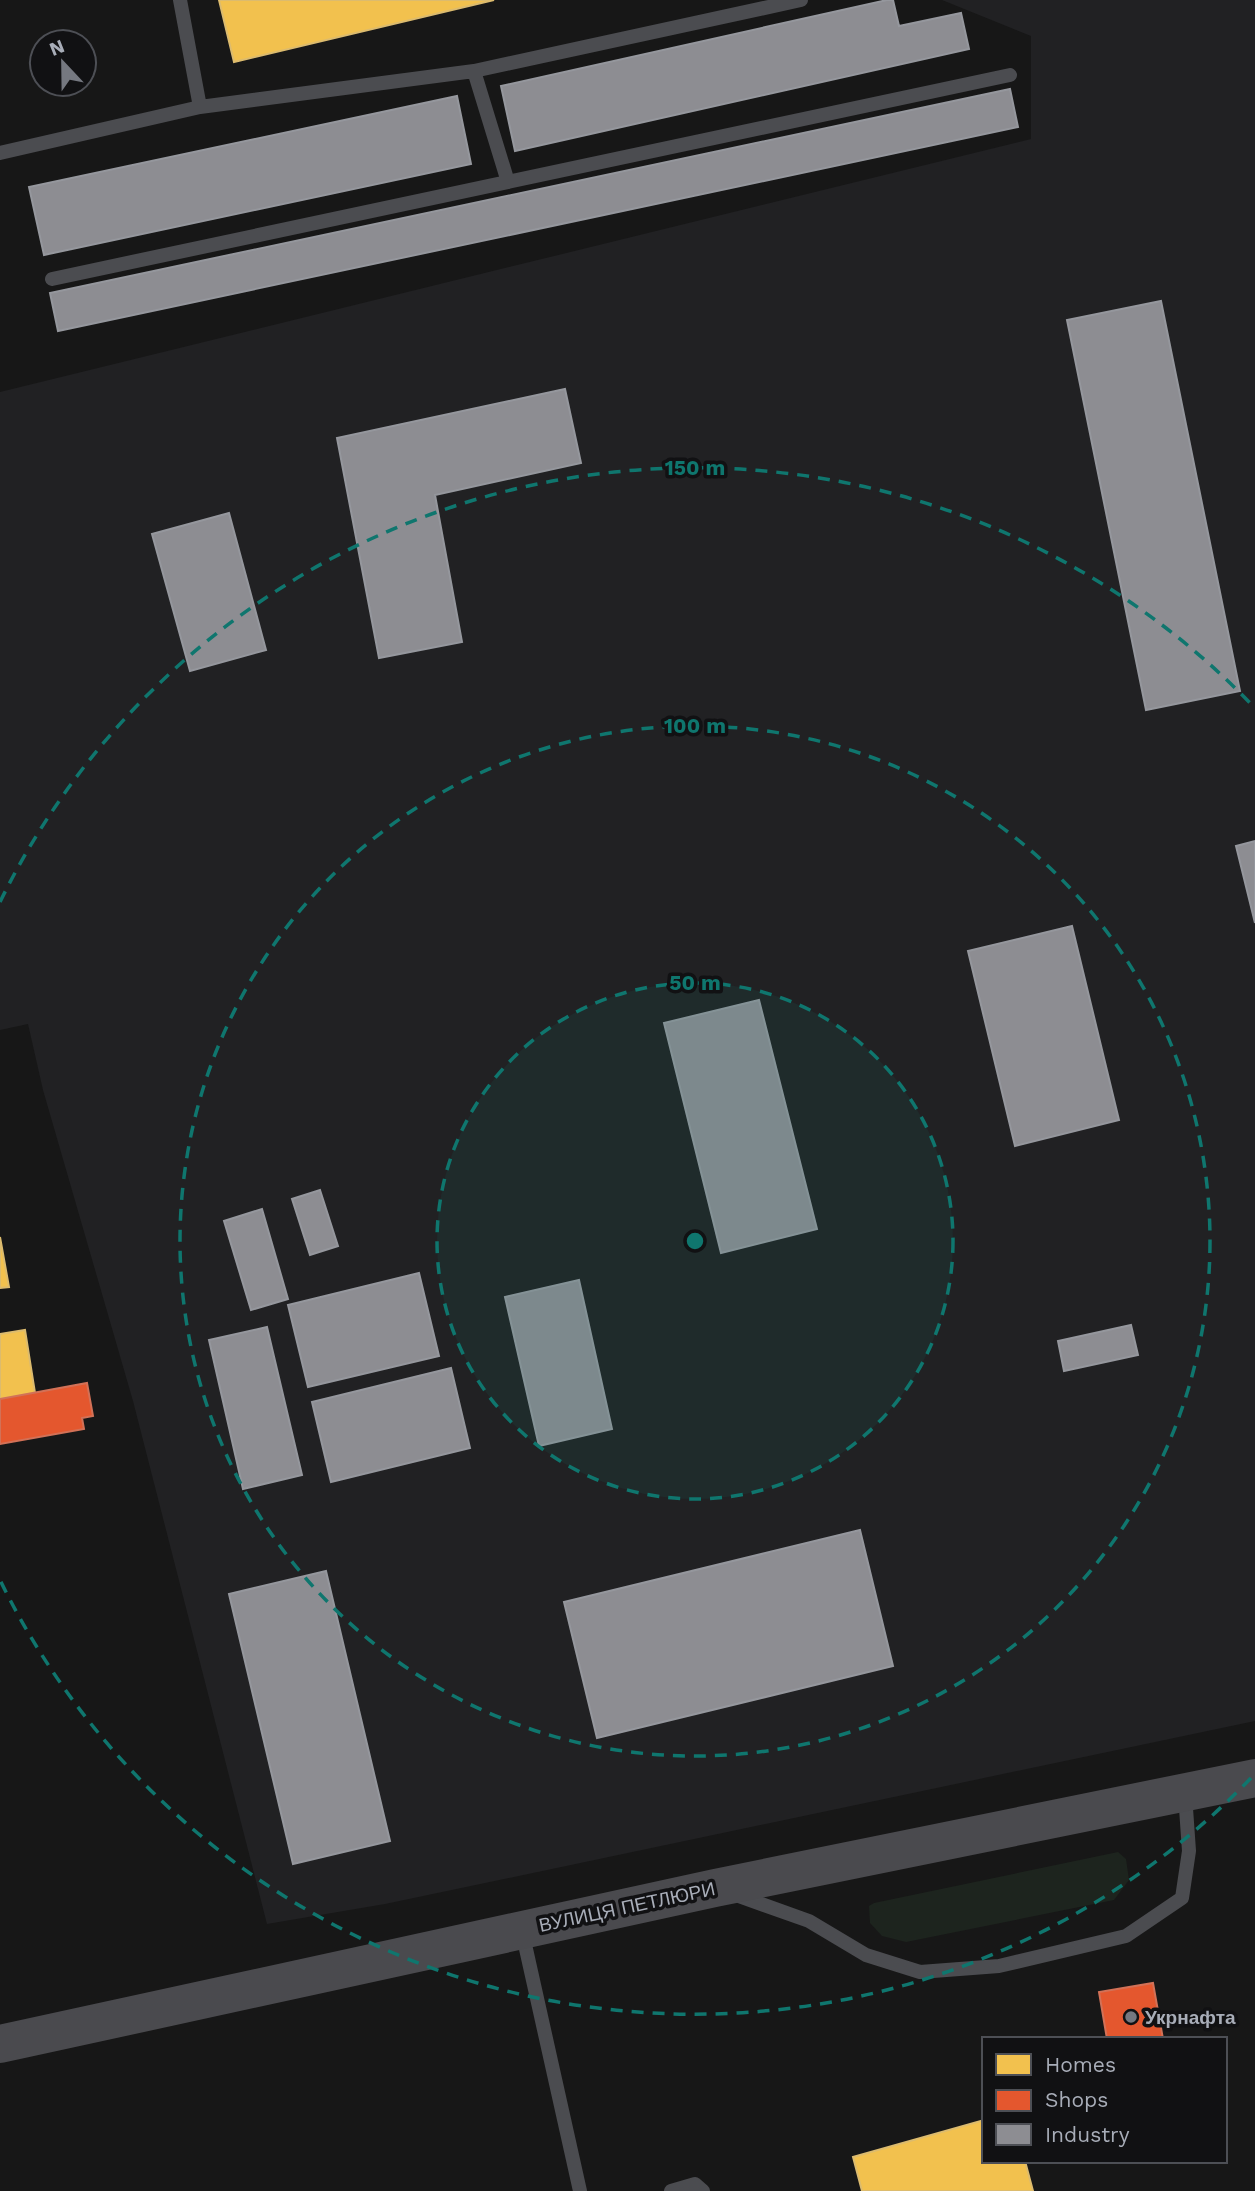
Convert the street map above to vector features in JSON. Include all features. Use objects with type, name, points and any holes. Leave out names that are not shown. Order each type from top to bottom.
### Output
[{"type":"main road","name":"ВУЛИЦЯ ПЕТЛЮРИ","points":[[0,2044],[715,1888],[1255,1778]]},
{"type":"lane","points":[[180,0],[200,107]]},
{"type":"lane","points":[[0,153],[200,107],[474,71],[801,0]]},
{"type":"lane","points":[[474,71],[508,182]]},
{"type":"lane","points":[[52,279],[1010,75]]},
{"type":"lane","points":[[715,1888],[809,1921],[866,1955],[920,1972],[999,1966],[1126,1936],[1182,1898],[1189,1851],[1185,1793]]},
{"type":"lane","points":[[522,1930],[580,2191]]},
{"type":"lane","points":[[671,2191],[695,2185],[703,2191]]},
{"type":"shaded area","points":[[942,0],[1255,0],[1255,1721],[385,1904],[267,1924],[133,1401],[43,1090],[28,1024],[0,1030],[0,392],[1031,139],[1031,36]]},
{"type":"shaded area","points":[[1118,1852],[1126,1859],[1129,1880],[1114,1900],[906,1942],[882,1936],[870,1923],[869,1906],[874,1903]]},
{"type":"building: Homes","points":[[219,0],[494,0],[234,62]]},
{"type":"building: Homes","points":[[0,1237],[9,1287],[0,1288]]},
{"type":"building: Homes","points":[[25,1330],[35,1393],[0,1399],[0,1334]]},
{"type":"building: Homes","points":[[982,2121],[982,2163],[1026,2163],[1033,2191],[862,2191],[853,2157]]},
{"type":"building: Shops","points":[[87,1383],[93,1416],[82,1418],[84,1429],[0,1444],[0,1399]]},
{"type":"building: Shops","points":[[1153,1983],[1163,2037],[1107,2037],[1099,1992]]},
{"type":"building: Industry","points":[[893,0],[899,26],[961,13],[969,49],[515,151],[501,86]]},
{"type":"building: Industry","points":[[1010,89],[1018,127],[58,331],[50,293]]},
{"type":"building: Industry","points":[[457,96],[471,164],[44,255],[29,187]]},
{"type":"building: Industry","points":[[1161,301],[1240,691],[1146,710],[1067,320]]},
{"type":"building: Industry","points":[[565,389],[581,463],[435,495],[462,642],[379,658],[337,438]]},
{"type":"building: Industry","points":[[229,513],[266,650],[190,671],[152,534]]},
{"type":"building: Industry","points":[[1255,841],[1255,923],[1236,846]]},
{"type":"building: Industry","points":[[1072,926],[1119,1120],[1015,1146],[968,951]]},
{"type":"building: Industry","points":[[759,1000],[817,1229],[721,1253],[664,1023]]},
{"type":"building: Industry","points":[[320,1190],[338,1246],[310,1255],[292,1199]]},
{"type":"building: Industry","points":[[262,1209],[288,1299],[251,1310],[224,1221]]},
{"type":"building: Industry","points":[[419,1273],[439,1356],[308,1387],[288,1305]]},
{"type":"building: Industry","points":[[579,1280],[612,1429],[539,1446],[505,1297]]},
{"type":"building: Industry","points":[[1131,1325],[1138,1355],[1064,1371],[1058,1341]]},
{"type":"building: Industry","points":[[267,1327],[302,1475],[243,1489],[209,1340]]},
{"type":"building: Industry","points":[[451,1368],[470,1448],[331,1482],[312,1402]]},
{"type":"building: Industry","points":[[860,1530],[893,1666],[597,1738],[564,1602]]},
{"type":"building: Industry","points":[[326,1571],[390,1841],[293,1864],[229,1594]]},
{"type":"place","name":"Укрнафта","points":[[1131,2017]]}]
